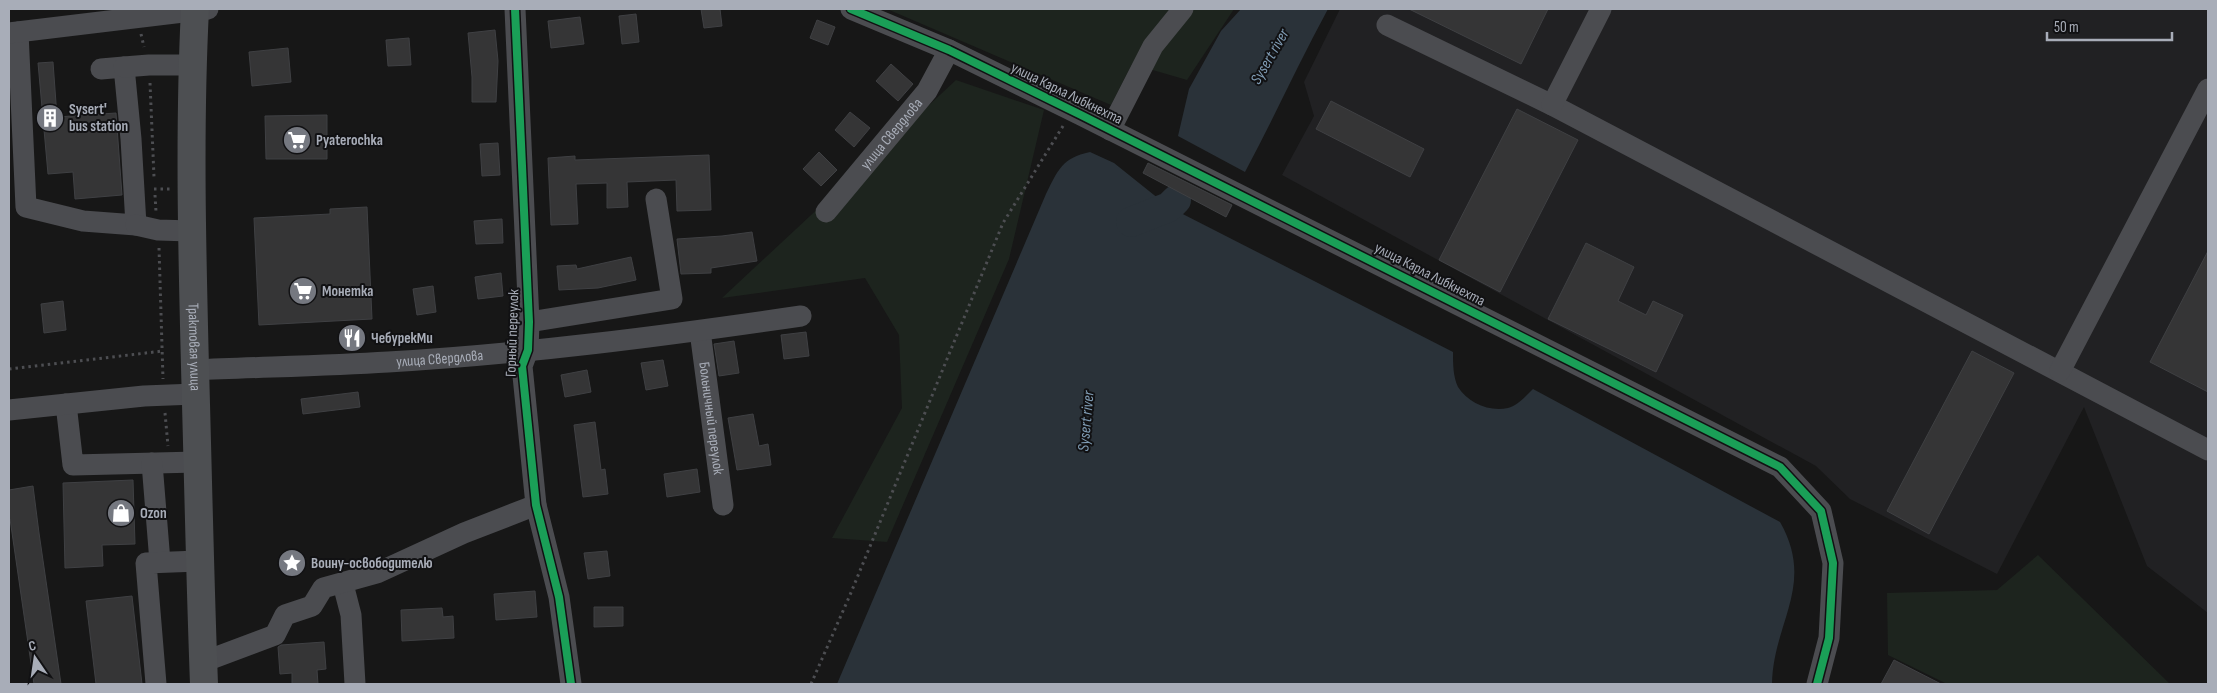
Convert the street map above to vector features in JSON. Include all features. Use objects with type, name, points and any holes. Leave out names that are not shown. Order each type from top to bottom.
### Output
[{"type":"main road","name":"Трактовая улица","points":[[200,9],[192,65],[192,231],[203,673]]},
{"type":"street","points":[[192,231],[158,230],[136,225],[83,221],[26,207],[13,32],[200,9]]},
{"type":"street","name":"Горный переулок","points":[[515,9],[529,322],[528,350],[522,366],[536,505],[559,597],[571,684]]},
{"type":"street","name":"улица Карла Либкнехта","points":[[851,9],[949,50],[1780,467],[1821,511],[1833,563],[1829,638],[1817,684]]},
{"type":"street","points":[[1110,130],[1153,46],[1183,9]]},
{"type":"street","points":[[1552,105],[1601,9]]},
{"type":"street","points":[[1387,25],[1552,105],[2208,450]]},
{"type":"street","name":"улица Свердлова","points":[[826,212],[927,91],[949,50]]},
{"type":"street","points":[[101,69],[150,64],[192,65]]},
{"type":"street","points":[[124,67],[132,139],[136,225]]},
{"type":"street","points":[[2060,371],[2208,89]]},
{"type":"street","points":[[529,322],[672,299],[656,199]]},
{"type":"street","name":"улица Свердлова","points":[[9,410],[164,394],[195,382],[528,350],[700,331],[801,316]]},
{"type":"street","name":"Больничный переулок","points":[[700,331],[723,505]]},
{"type":"street","points":[[66,404],[74,465],[197,462]]},
{"type":"street","points":[[160,562],[161,463]]},
{"type":"street","points":[[203,673],[275,635],[284,615],[312,606],[322,588],[343,584],[377,573],[464,533],[536,505]]},
{"type":"street","points":[[156,684],[146,563],[199,560]]},
{"type":"street","points":[[343,584],[351,615],[355,684]]},
{"type":"path","points":[[138,18],[150,64],[154,189],[158,230],[163,351],[164,394],[161,463]]},
{"type":"path","points":[[811,684],[850,595],[1003,223],[1072,111]]},
{"type":"path","points":[[9,369],[163,351]]},
{"type":"shaded area","points":[[887,9],[1234,9],[1187,80],[1132,64],[1111,105]]},
{"type":"shaded area","points":[[1340,9],[2208,9],[2208,613],[2147,566],[2084,407],[1997,574],[1850,499],[1816,466],[1282,175],[1314,116],[1304,82]]},
{"type":"shaded area","points":[[956,80],[1044,110],[1009,259],[887,542],[832,538],[902,408],[899,335],[865,278],[722,298]]},
{"type":"shaded area","points":[[2038,555],[2170,684],[1947,684],[1888,655],[1887,593],[1997,590]]},
{"type":"water","points":[[1241,9],[1328,9],[1245,172],[1178,136],[1189,89],[1221,31]]},
{"type":"water","points":[[1090,152],[1114,163],[1169,207],[1453,352],[1456,383],[1462,393],[1473,402],[1494,409],[1508,408],[1518,403],[1533,389],[1780,522],[1790,545],[1794,565],[1794,585],[1774,662],[1772,684],[837,684],[1046,194],[1062,166],[1073,158]]},
{"type":"building","points":[[701,9],[720,9],[722,26],[704,28]]},
{"type":"building","points":[[1409,9],[1548,9],[1521,64]]},
{"type":"building","points":[[636,14],[639,42],[622,44],[619,16]]},
{"type":"building","points":[[580,17],[584,44],[551,48],[548,21]]},
{"type":"building","points":[[817,20],[835,27],[828,45],[810,38]]},
{"type":"building","points":[[495,30],[498,61],[496,102],[472,102],[468,33]]},
{"type":"building","points":[[409,38],[411,65],[388,66],[386,40]]},
{"type":"building","points":[[288,48],[291,82],[252,86],[249,52]]},
{"type":"building","points":[[53,62],[57,117],[116,113],[122,195],[75,199],[73,172],[48,174],[38,63]]},
{"type":"building","points":[[891,64],[913,84],[898,101],[876,81]]},
{"type":"building","points":[[1331,101],[1424,149],[1410,177],[1316,129]]},
{"type":"building","points":[[1517,109],[1578,140],[1500,292],[1439,260]]},
{"type":"building","points":[[850,112],[870,128],[854,147],[835,130]]},
{"type":"building","points":[[327,115],[327,159],[266,159],[265,116]]},
{"type":"building","points":[[498,143],[500,175],[482,176],[480,144]]},
{"type":"building","points":[[819,152],[837,170],[821,186],[803,169]]},
{"type":"building","points":[[709,155],[711,210],[677,211],[676,180],[627,182],[628,207],[607,208],[607,183],[576,184],[578,224],[551,225],[548,158],[575,156],[575,160]]},
{"type":"building","points":[[1148,163],[1232,205],[1226,217],[1143,173]]},
{"type":"building","points":[[367,207],[372,319],[259,325],[254,218],[330,214],[330,209]]},
{"type":"building","points":[[502,219],[503,243],[476,244],[474,221]]},
{"type":"building","points":[[752,232],[757,261],[711,268],[711,273],[681,274],[677,239]]},
{"type":"building","points":[[1586,243],[1634,267],[1618,301],[1646,315],[1653,301],[1683,315],[1656,372],[1548,319]]},
{"type":"building","points":[[2208,251],[2208,392],[2150,362]]},
{"type":"building","points":[[631,257],[636,280],[598,288],[559,290],[557,266],[576,265],[577,269]]},
{"type":"building","points":[[501,273],[503,296],[478,299],[475,277]]},
{"type":"building","points":[[433,286],[436,312],[417,315],[413,289]]},
{"type":"building","points":[[63,301],[66,330],[44,333],[41,304]]},
{"type":"building","points":[[806,332],[809,356],[784,359],[781,335]]},
{"type":"building","points":[[734,341],[739,373],[719,376],[714,344]]},
{"type":"building","points":[[1972,351],[2014,373],[1929,534],[1887,511]]},
{"type":"building","points":[[663,360],[668,386],[646,390],[641,363]]},
{"type":"building","points":[[587,370],[591,392],[565,397],[561,375]]},
{"type":"building","points":[[358,392],[360,407],[303,414],[301,399]]},
{"type":"building","points":[[753,414],[759,446],[768,444],[771,465],[737,470],[728,418]]},
{"type":"building","points":[[595,422],[601,470],[605,469],[608,494],[583,497],[574,425]]},
{"type":"building","points":[[697,469],[700,492],[667,497],[664,474]]},
{"type":"building","points":[[133,480],[135,544],[102,545],[103,566],[65,568],[63,483]]},
{"type":"building","points":[[33,486],[61,684],[34,684],[9,519],[9,490]]},
{"type":"building","points":[[607,551],[610,576],[588,579],[584,553]]},
{"type":"building","points":[[535,591],[537,617],[496,620],[494,594]]},
{"type":"building","points":[[132,596],[142,684],[96,684],[86,601]]},
{"type":"building","points":[[594,607],[623,607],[623,626],[594,627]]},
{"type":"building","points":[[442,608],[443,617],[453,616],[454,638],[402,641],[401,610]]},
{"type":"building","points":[[324,642],[326,669],[317,670],[318,684],[292,684],[292,673],[280,674],[278,647],[281,645]]},
{"type":"building","points":[[1894,660],[1941,684],[1881,684]]},
{"type":"waterway","name":"Sysert river","points":[[1131,222],[1169,207],[1176,200]]},
{"type":"cycle path","points":[[515,9],[529,322],[528,350],[522,366],[536,505],[559,597],[571,684]]},
{"type":"cycle path","points":[[851,9],[949,50],[1081,115],[1780,467],[1821,511],[1833,563],[1829,638],[1817,684]]},
{"type":"place","name":"Sysert' bus station","points":[[50,118]]},
{"type":"place","name":"Pyaterochka","points":[[297,140]]},
{"type":"place","name":"Монетка","points":[[303,291]]},
{"type":"place","name":"ЧебурекМи","points":[[352,338]]},
{"type":"place","name":"Ozon","points":[[121,513]]},
{"type":"place","name":"Воину-освободителю","points":[[292,563]]}]
